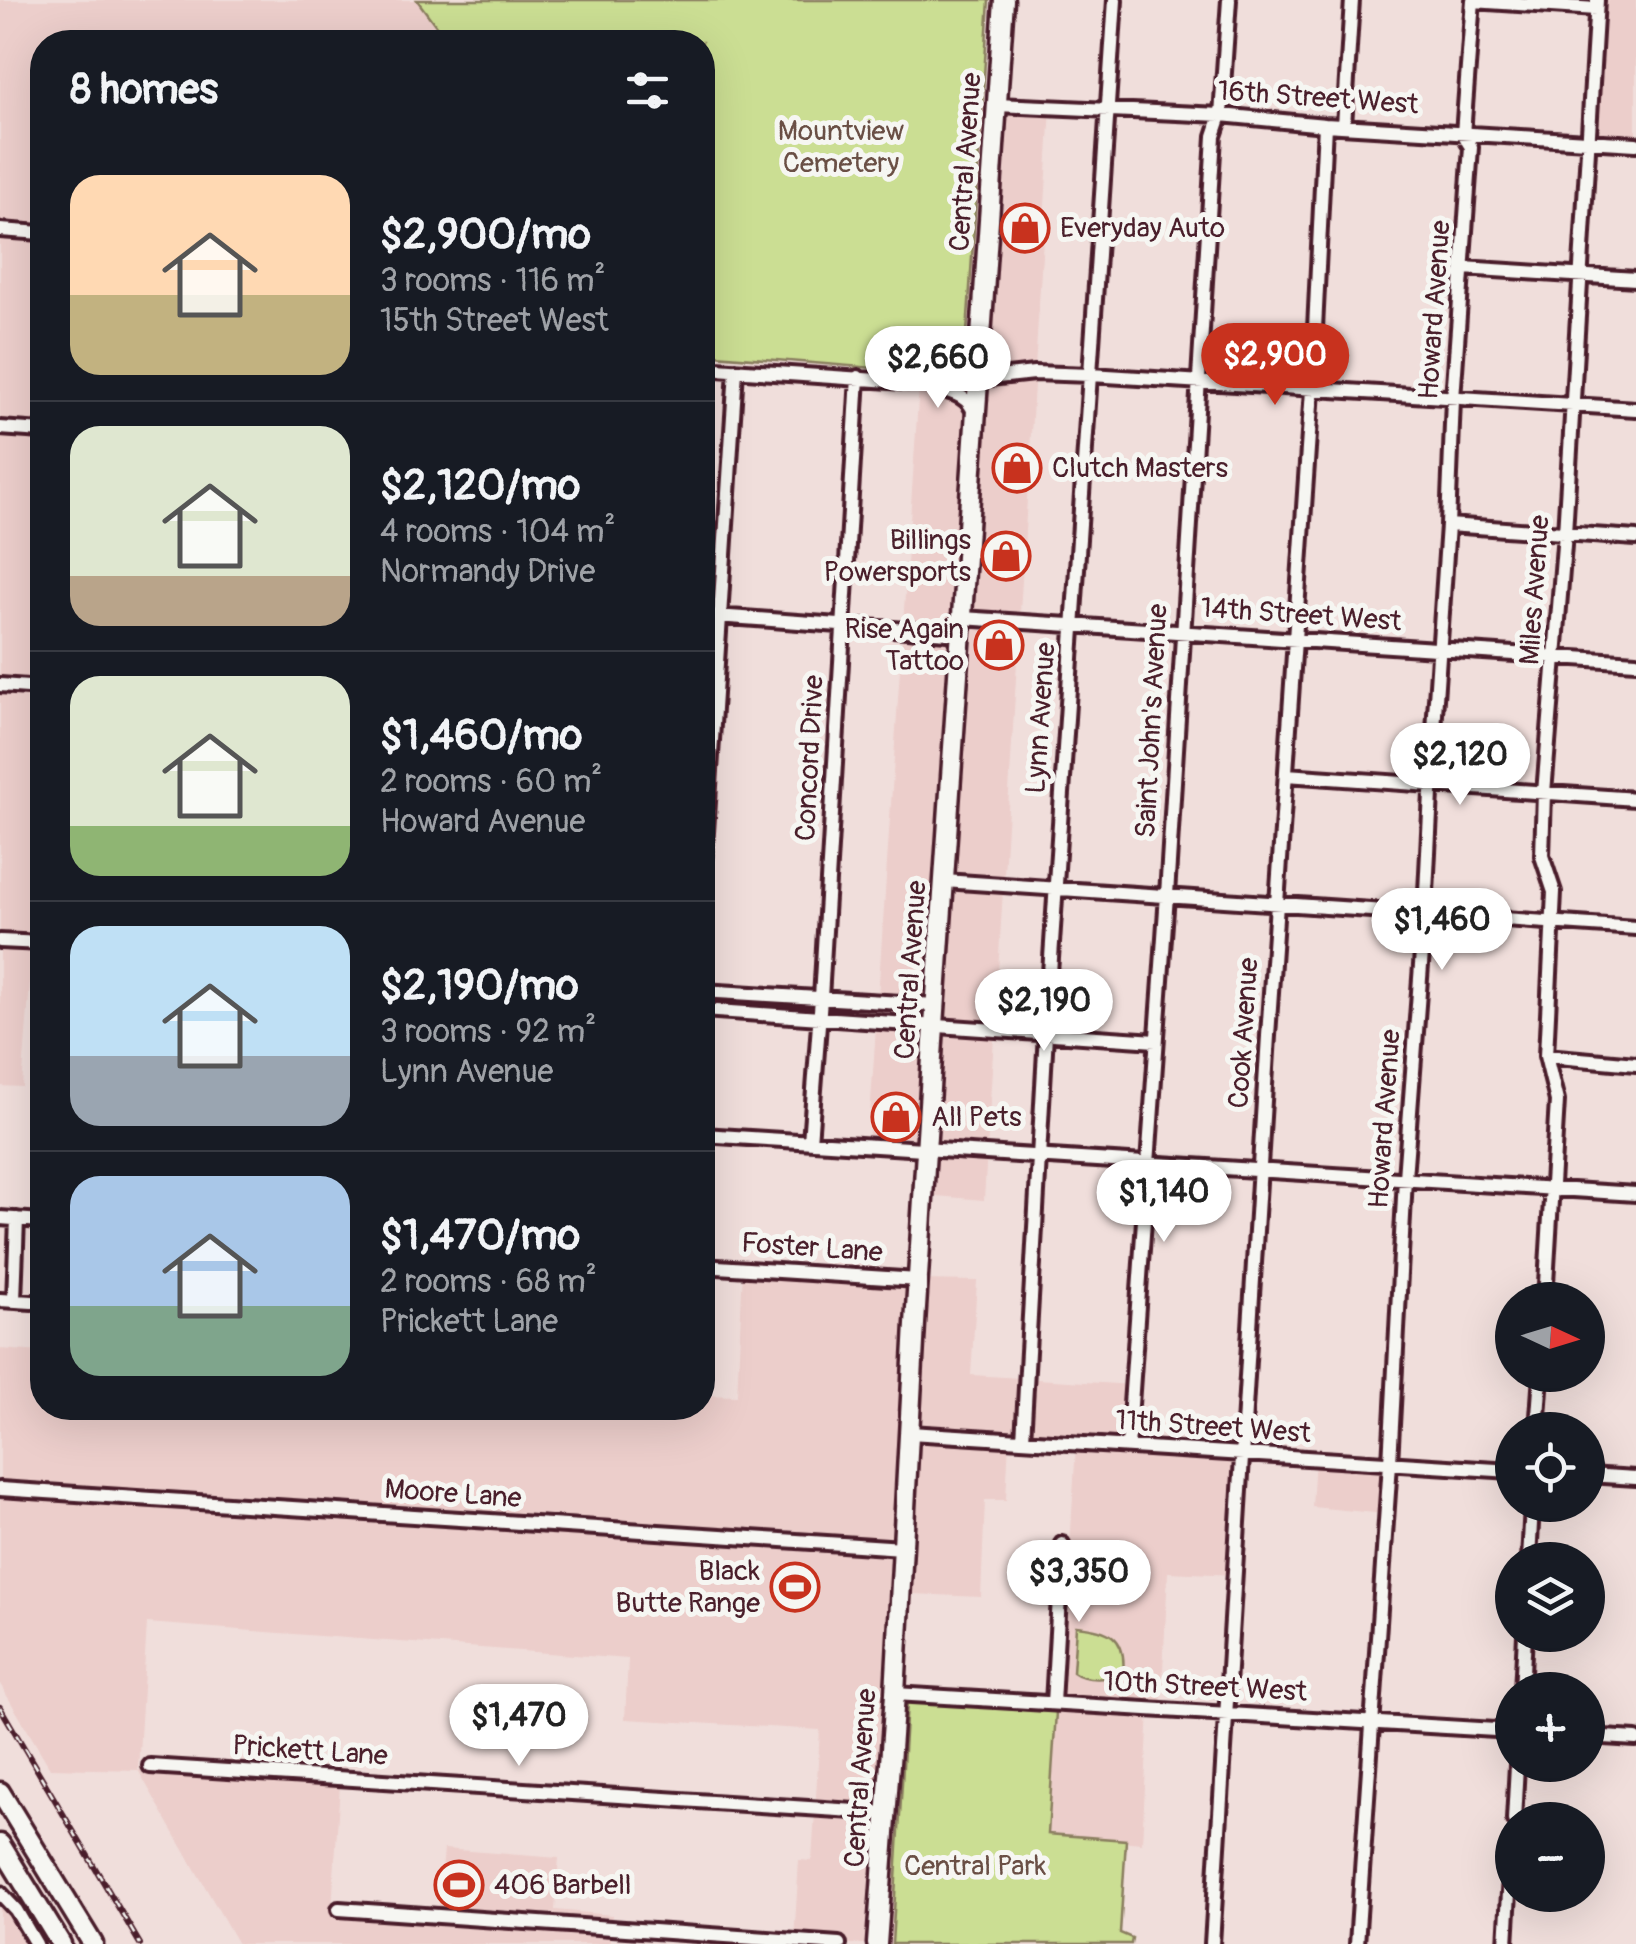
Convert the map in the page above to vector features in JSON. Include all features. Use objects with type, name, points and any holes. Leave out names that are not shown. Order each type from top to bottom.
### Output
[{"type":"main road","name":"Central Avenue","points":[[877,1944],[1004,0]]},
{"type":"main road","points":[[3,1800],[93,1944]]},
{"type":"main road","points":[[0,1844],[61,1944]]},
{"type":"street","name":"Lynn Avenue","points":[[1023,1440],[1055,888],[1115,0]]},
{"type":"street","name":"Saint John's Avenue","points":[[1128,1446],[1214,136],[1221,115],[1229,0]]},
{"type":"street","points":[[1344,126],[1352,0]]},
{"type":"street","points":[[1473,0],[1596,5]]},
{"type":"street","name":"Howard Avenue","points":[[1357,1944],[1405,1178],[1426,912],[1453,398],[1471,147],[1464,134],[1473,0]]},
{"type":"street","name":"Miles Avenue","points":[[1547,1282],[1557,1101],[1546,1056],[1554,892],[1542,856],[1544,793],[1596,5]]},
{"type":"street","name":"16th Street West","points":[[997,105],[1221,115],[1636,144]]},
{"type":"street","name":"Cook Avenue","points":[[1212,1944],[1312,390],[1325,125]]},
{"type":"street","points":[[0,230],[30,232]]},
{"type":"street","points":[[1463,268],[1636,279]]},
{"type":"street","points":[[715,369],[920,384],[966,399],[972,406],[975,423]]},
{"type":"street","points":[[715,693],[736,370]]},
{"type":"street","points":[[920,384],[1034,372],[1636,409]]},
{"type":"street","name":"Concord Drive","points":[[810,1142],[858,377]]},
{"type":"street","points":[[0,428],[30,430]]},
{"type":"street","points":[[1448,525],[1636,538]]},
{"type":"street","name":"14th Street West","points":[[715,616],[843,626],[1073,624],[1636,662]]},
{"type":"street","points":[[0,685],[30,687]]},
{"type":"street","points":[[1286,775],[1636,799]]},
{"type":"street","points":[[944,881],[1636,928]]},
{"type":"street","points":[[0,941],[30,943]]},
{"type":"street","points":[[715,992],[936,1006]]},
{"type":"street","points":[[715,1010],[1156,1041]]},
{"type":"street","points":[[1546,1056],[1636,1064]]},
{"type":"street","points":[[715,1136],[1636,1194]]},
{"type":"street","points":[[0,1218],[30,1220]]},
{"type":"street","points":[[7,1300],[18,1220]]},
{"type":"street","name":"Foster Lane","points":[[715,1267],[918,1280]]},
{"type":"street","name":"11th Street West","points":[[910,1433],[1495,1470]]},
{"type":"street","points":[[1605,1476],[1636,1478]]},
{"type":"street","name":"Moore Lane","points":[[0,1489],[904,1548]]},
{"type":"street","points":[[1053,1703],[1062,1544]]},
{"type":"street","name":"10th Street West","points":[[896,1694],[1495,1730]]},
{"type":"street","points":[[1605,1737],[1636,1738]]},
{"type":"street","name":"Prickett Lane","points":[[150,1766],[886,1813]]},
{"type":"street","points":[[0,1892],[36,1944]]},
{"type":"street","points":[[340,1909],[838,1944]]},
{"type":"street","points":[[1506,1944],[1508,1912]]},
{"type":"shaded area","points":[[0,0],[417,0],[439,30],[30,30],[30,983],[22,1087],[0,1086]]},
{"type":"shaded area","points":[[1598,0],[1636,0],[1636,144],[1589,141]]},
{"type":"shaded area","points":[[983,103],[1051,108],[984,1200],[924,1195],[926,1150],[868,1146],[920,371],[936,373],[965,363]]},
{"type":"shaded area","points":[[743,1268],[977,1281],[971,1375],[1133,1385],[1129,1446],[1242,1454],[1235,1575],[1168,1572],[1161,1710],[1149,1710],[1142,1843],[1048,1835],[1056,1712],[1061,1704],[1076,1444],[1009,1439],[1006,1500],[985,1500],[981,1597],[913,1594],[892,1944],[794,1941],[799,1860],[812,1861],[820,1730],[625,1719],[628,1659],[147,1623],[138,1770],[50,1768],[0,1684],[0,1349],[30,1351],[30,1420],[715,1420],[715,1395],[737,1396]]},
{"type":"shaded area","points":[[1315,1458],[1390,1463],[1386,1514],[1312,1507]]},
{"type":"shaded area","points":[[138,1770],[340,1784],[332,1908],[438,1915],[444,1849],[559,1858],[555,1910],[612,1915],[610,1944],[238,1944]]},
{"type":"shaded area","points":[[0,1880],[37,1944],[0,1944]]},
{"type":"green space","name":"Mountview Cemetery","points":[[417,0],[989,0],[965,363],[936,373],[715,355],[715,30],[439,30]]},
{"type":"green space","points":[[1079,1563],[1117,1565],[1115,1583],[1078,1581]]},
{"type":"green space","points":[[1076,1626],[1097,1629],[1113,1637],[1122,1650],[1123,1673],[1098,1678],[1073,1672]]},
{"type":"green space","name":"Central Park","points":[[907,1702],[1056,1712],[1048,1834],[1126,1840],[1120,1933],[1132,1938],[1131,1944],[892,1944]]},
{"type":"railway","points":[[0,1707],[140,1944]]},
{"type":"place","name":"Everyday Auto","points":[[1025,228]]},
{"type":"place","name":"Clutch Masters","points":[[1017,468]]},
{"type":"place","name":"Billings Powersports","points":[[1006,556]]},
{"type":"place","name":"Rise Again Tattoo","points":[[999,645]]},
{"type":"place","name":"All Pets","points":[[896,1117]]},
{"type":"place","name":"Black Butte Range","points":[[795,1587]]},
{"type":"place","name":"406 Barbell","points":[[459,1885]]}]
